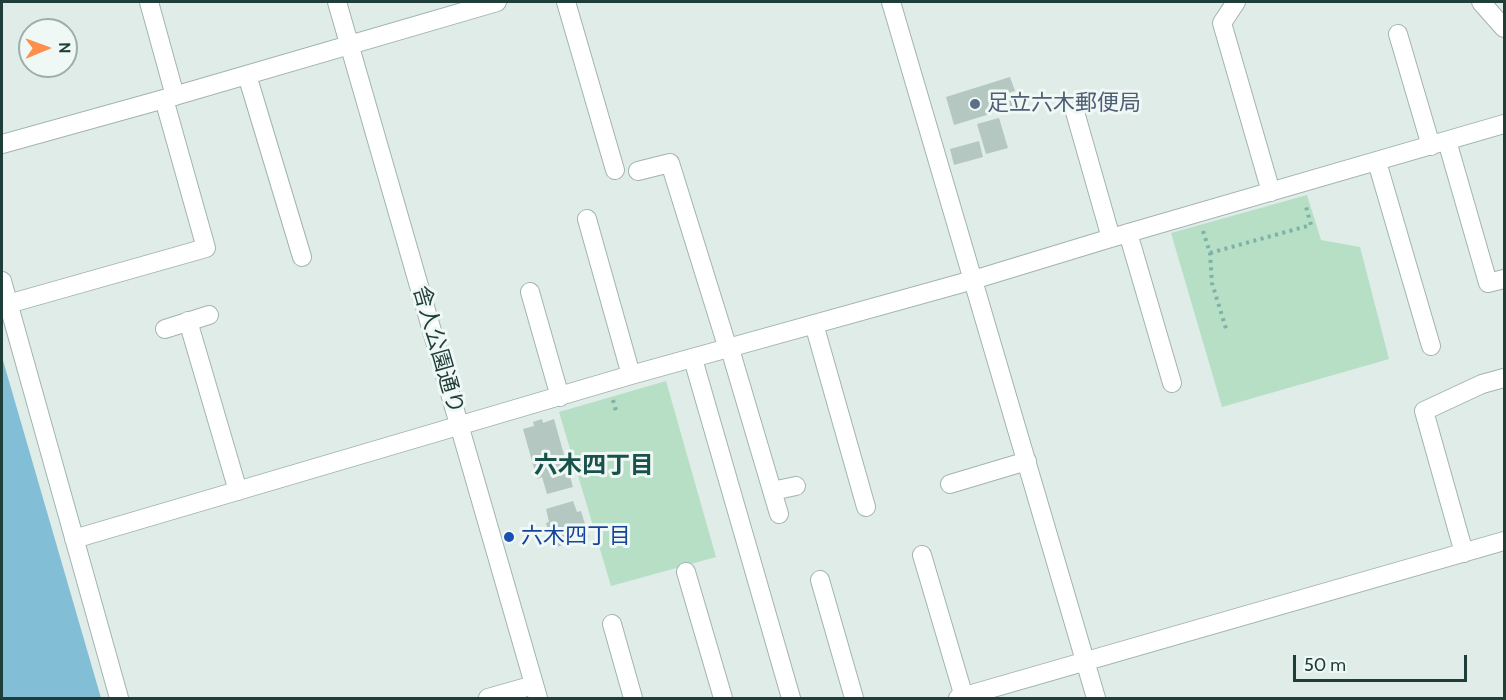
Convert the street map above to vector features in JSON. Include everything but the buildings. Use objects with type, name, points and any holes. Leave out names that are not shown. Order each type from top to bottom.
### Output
[{"type":"street","points":[[8,304],[206,248],[169,98],[149,2]]},
{"type":"street","name":"舎人公園通り","points":[[337,2],[536,692]]},
{"type":"street","points":[[2,144],[169,98],[497,2]]},
{"type":"street","points":[[566,2],[615,170]]},
{"type":"street","points":[[891,2],[1096,699]]},
{"type":"street","points":[[1236,2],[1222,23],[1271,192]]},
{"type":"street","points":[[1481,2],[1504,28]]},
{"type":"street","points":[[1398,34],[1488,284],[1504,279]]},
{"type":"street","points":[[247,75],[302,257]]},
{"type":"street","points":[[1075,112],[1172,383]]},
{"type":"street","points":[[74,539],[631,375],[813,324],[875,299],[973,280],[1504,124]]},
{"type":"street","points":[[638,171],[670,162],[779,514]]},
{"type":"street","points":[[1377,162],[1431,346]]},
{"type":"street","points":[[587,219],[631,375]]},
{"type":"street","points":[[2,281],[119,699]]},
{"type":"street","points":[[530,292],[560,397]]},
{"type":"street","points":[[165,329],[209,315]]},
{"type":"street","points":[[188,321],[238,491]]},
{"type":"street","points":[[813,324],[866,507]]},
{"type":"street","points":[[693,359],[791,699]]},
{"type":"street","points":[[1464,553],[1424,411],[1482,384],[1504,378]]},
{"type":"street","points":[[950,484],[1027,460]]},
{"type":"street","points":[[772,490],[796,486]]},
{"type":"street","points":[[922,555],[961,698],[1504,541]]},
{"type":"street","points":[[686,572],[723,699]]},
{"type":"street","points":[[820,580],[854,699]]},
{"type":"street","points":[[612,624],[633,699]]},
{"type":"street","points":[[488,699],[536,692]]},
{"type":"path","points":[[1210,253],[1311,225],[1299,184]]},
{"type":"path","points":[[1198,213],[1210,253],[1212,283],[1227,332]]},
{"type":"green space","points":[[1307,195],[1321,240],[1360,247],[1389,359],[1222,407],[1171,233]]},
{"type":"green space","points":[[666,381],[716,557],[611,586],[559,412]]},
{"type":"water","points":[[2,357],[101,698],[2,698]]},
{"type":"place","name":"足立六木郵便局","points":[[975,104]]},
{"type":"place","name":"六木四丁目","points":[[509,537]]},
{"type":"district","name":"六木四丁目","points":[[594,466]]}]
